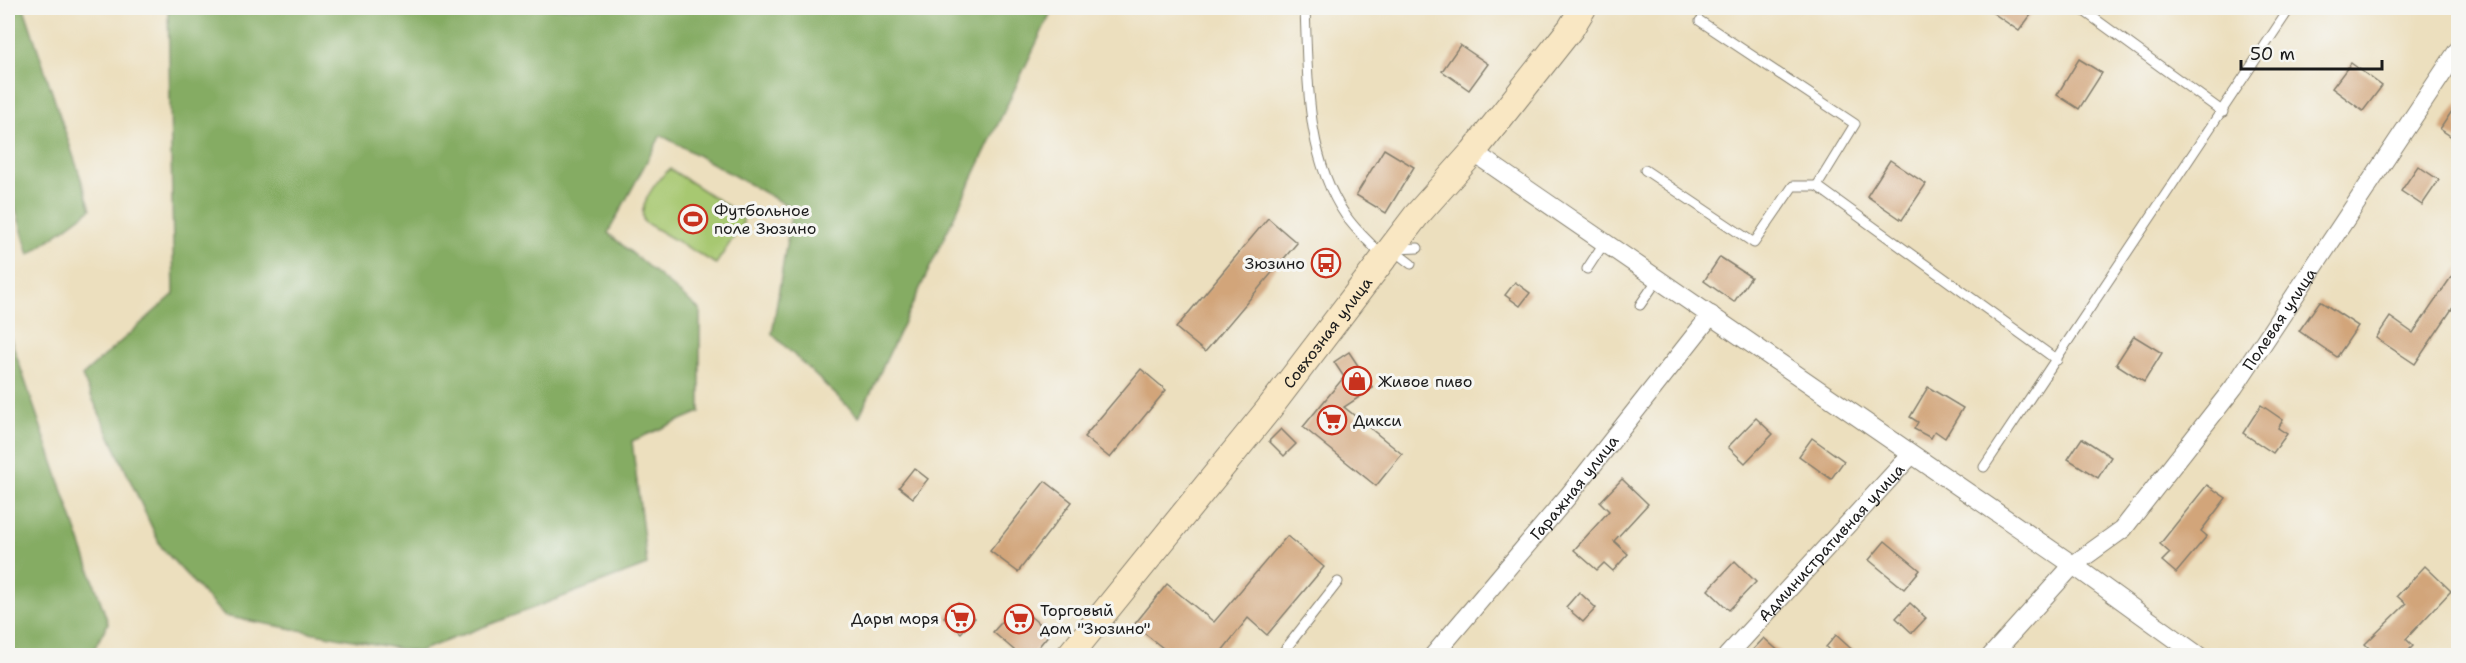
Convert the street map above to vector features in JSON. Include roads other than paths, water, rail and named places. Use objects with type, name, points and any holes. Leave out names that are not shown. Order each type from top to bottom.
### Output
[{"type":"street","name":"Совхозная улица","points":[[1069,656],[1268,411],[1387,253],[1416,216],[1473,152],[1571,28],[1583,8]]},
{"type":"street","name":"Полевая улица","points":[[1991,656],[2073,565],[2123,529],[2234,387],[2458,50]]},
{"type":"street","points":[[1473,152],[2073,565],[2199,656]]},
{"type":"street","name":"Гаражная улица","points":[[1433,656],[1569,495],[1711,315]]},
{"type":"street","name":"Административная улица","points":[[1727,656],[1911,455]]},
{"type":"lane","points":[[1305,8],[1308,77],[1316,150],[1328,184],[1346,217],[1387,253],[1411,264]]},
{"type":"lane","points":[[2080,8],[2223,112]]},
{"type":"lane","points":[[1984,467],[2223,112],[2290,8]]},
{"type":"lane","points":[[1700,21],[1855,124],[1817,186]]},
{"type":"lane","points":[[1645,170],[1754,243],[1793,186],[1817,186],[2057,360]]},
{"type":"lane","points":[[1587,269],[1604,243]]},
{"type":"lane","points":[[1387,253],[1418,248]]},
{"type":"lane","points":[[1640,305],[1658,279]]},
{"type":"lane","points":[[1280,656],[1338,582]]},
{"type":"place","name":"Футбольное поле Зюзино","points":[[693,219]]},
{"type":"place","name":"Зюзино","points":[[1326,263]]},
{"type":"place","name":"Живое пиво","points":[[1357,381]]},
{"type":"place","name":"Дикси","points":[[1332,420]]},
{"type":"place","name":"Дары моря","points":[[960,618]]},
{"type":"place","name":"Торговый дом \"Зюзино\"","points":[[1019,619]]}]
